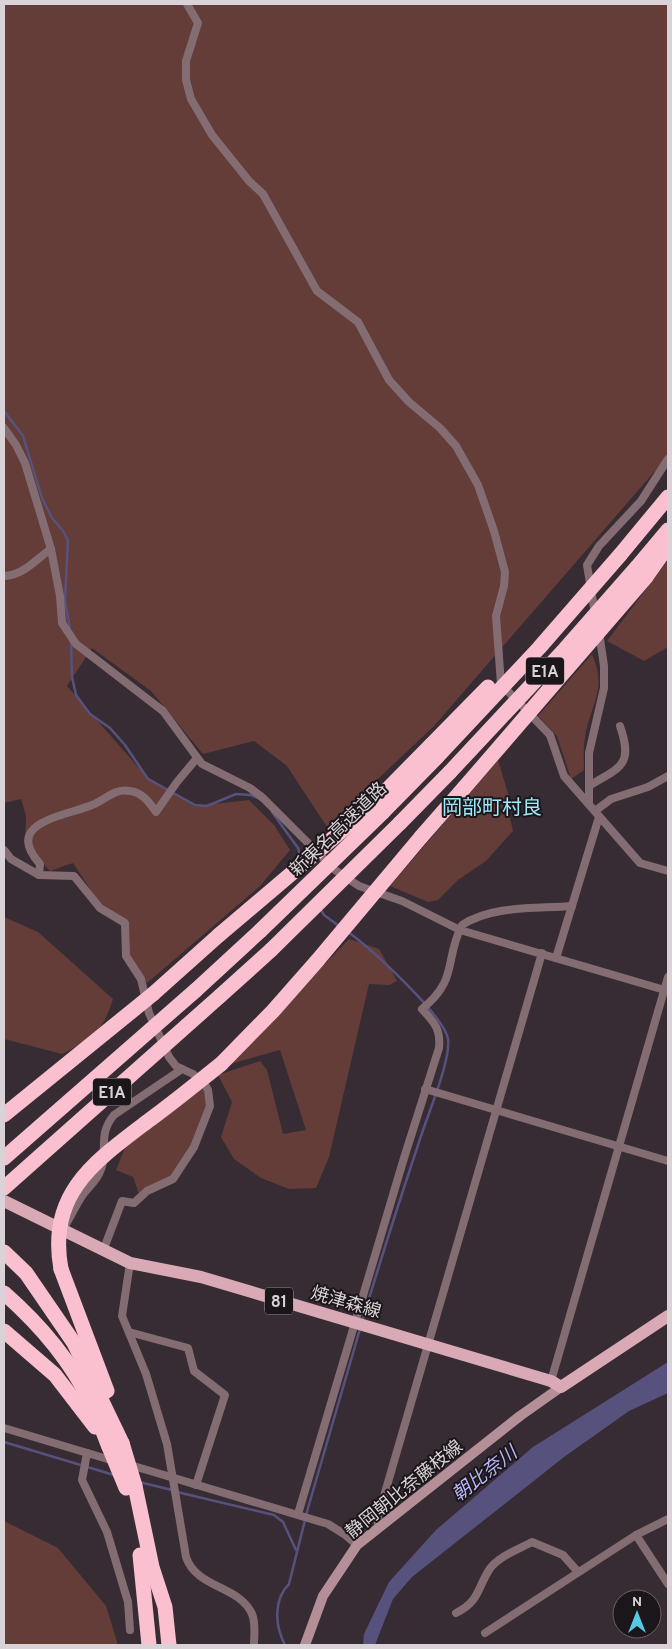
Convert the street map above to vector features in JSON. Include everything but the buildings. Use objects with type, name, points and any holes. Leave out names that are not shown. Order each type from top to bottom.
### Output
[{"type":"highway","name":"新東名高速道路","points":[[4,1158],[196,990],[260,931],[434,751],[539,648],[668,498]]},
{"type":"highway","name":"E1A","points":[[4,1188],[271,950],[400,823],[558,656],[641,572],[668,530]]},
{"type":"highway","points":[[116,1445],[108,1395],[61,1269],[58,1234],[64,1210],[84,1176],[109,1151],[221,1064],[273,1011],[464,788],[641,572],[668,546]]},
{"type":"highway","points":[[4,1115],[154,994],[219,935],[377,809]]},
{"type":"highway","points":[[4,1252],[26,1273],[74,1343],[116,1445],[130,1487],[165,1607],[169,1645]]},
{"type":"highway","points":[[4,1293],[24,1311],[81,1385],[116,1445]]},
{"type":"highway","points":[[4,1331],[55,1375],[116,1445]]},
{"type":"highway","points":[[130,1487],[144,1574],[149,1645]]},
{"type":"main road","name":"焼津森線","points":[[4,1201],[130,1263],[200,1277],[556,1384]]},
{"type":"main road","points":[[556,1384],[668,1316]]},
{"type":"main road","name":"静岡朝比奈藤枝線","points":[[305,1645],[324,1596],[357,1546],[520,1416],[556,1384]]},
{"type":"street","points":[[186,4],[198,22],[186,61],[186,80],[191,100],[224,152],[263,194],[317,291],[358,322],[389,380],[409,402],[440,428],[456,446],[478,485],[494,531],[505,572],[504,586],[496,616],[501,684],[550,735],[564,776],[640,863],[668,871]]},
{"type":"street","points":[[4,428],[16,445],[25,463],[51,549],[62,623],[76,644],[163,710],[202,764],[250,788],[263,798],[335,870],[359,886],[402,901],[460,930],[666,990]]},
{"type":"street","points":[[589,804],[589,753],[603,698],[604,674],[587,565],[599,546],[641,501],[668,459]]},
{"type":"street","points":[[4,576],[15,575],[26,570],[51,549]]},
{"type":"street","points":[[590,785],[621,765],[626,756],[626,746],[620,726]]},
{"type":"street","points":[[39,875],[40,864],[28,848],[28,841],[39,824],[92,805],[119,790],[140,794],[156,812],[197,758]]},
{"type":"street","points":[[556,958],[597,814],[611,799],[648,787],[668,776]]},
{"type":"street","points":[[4,850],[11,860],[39,875],[74,876],[100,908],[124,923],[126,956],[141,979],[149,1013],[169,1057],[176,1066],[193,1074],[204,1083],[208,1090],[210,1106],[194,1147],[173,1179],[146,1191],[134,1203],[122,1201],[103,1251]]},
{"type":"street","points":[[298,1514],[440,1039],[435,1023],[422,1009],[433,999],[446,980],[462,925],[475,916],[493,912],[572,906]]},
{"type":"street","points":[[379,1528],[376,1520],[498,1110],[542,953]]},
{"type":"street","points":[[556,1384],[620,1148],[666,990],[668,977]]},
{"type":"street","points":[[63,1230],[82,1197],[99,1174],[103,1161],[103,1135],[106,1124],[114,1116],[182,1069]]},
{"type":"street","points":[[425,1089],[668,1161]]},
{"type":"street","points":[[130,1263],[122,1312],[157,1408],[175,1478],[188,1564],[205,1581],[232,1594],[251,1612],[254,1621],[254,1645]]},
{"type":"street","points":[[130,1332],[188,1348],[194,1371],[225,1396],[196,1485]]},
{"type":"street","points":[[4,1428],[298,1514],[344,1534],[357,1546]]},
{"type":"street","points":[[87,1453],[82,1480],[107,1532],[128,1602],[130,1630]]},
{"type":"street","points":[[485,1632],[636,1535],[668,1519]]},
{"type":"street","points":[[636,1535],[668,1584]]},
{"type":"street","points":[[456,1613],[467,1608],[476,1597],[493,1565],[532,1542],[563,1555],[578,1572]]},
{"type":"shaded area","points":[[4,4],[668,4],[668,456],[434,726],[327,827],[287,766],[254,741],[203,754],[151,691],[92,648],[67,686],[146,776],[196,806],[249,800],[274,825],[290,850],[260,886],[147,983],[129,956],[128,923],[98,901],[73,863],[50,871],[25,844],[26,816],[21,799],[4,803]]},
{"type":"shaded area","points":[[668,560],[668,647],[644,661],[607,641]]},
{"type":"shaded area","points":[[592,654],[598,678],[598,687],[587,726],[584,770],[571,779],[557,736],[538,716]]},
{"type":"shaded area","points":[[498,760],[510,800],[509,814],[513,831],[486,861],[458,880],[438,900],[428,902],[390,886]]},
{"type":"shaded area","points":[[4,917],[38,932],[113,999],[105,1020],[95,1033],[89,1039],[62,1054],[4,1039]]},
{"type":"shaded area","points":[[349,939],[379,949],[397,981],[389,985],[369,984],[329,1157],[316,1188],[289,1189],[261,1178],[234,1159],[221,1137],[232,1102],[218,1075],[260,1061],[267,1070],[283,1134],[306,1130],[280,1050],[227,1065]]},
{"type":"shaded area","points":[[203,1084],[207,1108],[190,1149],[168,1181],[139,1194],[133,1177],[116,1170],[127,1143]]},
{"type":"shaded area","points":[[668,1362],[668,1393],[629,1411],[564,1457],[412,1577],[393,1599],[375,1645],[363,1645],[364,1634],[389,1582],[436,1530],[533,1447]]},
{"type":"shaded area","points":[[4,1521],[58,1548],[106,1606],[118,1645],[4,1645]]},
{"type":"waterway","points":[[4,411],[23,436],[42,498],[52,518],[68,540],[65,600],[70,629]]},
{"type":"waterway","points":[[71,642],[72,677],[76,695],[90,714],[110,728],[125,745],[148,779],[195,805],[207,806],[236,794],[250,795],[258,798]]},
{"type":"waterway","points":[[272,812],[298,848],[301,858]]},
{"type":"waterway","points":[[321,910],[324,915],[339,926]]},
{"type":"waterway","points":[[348,932],[388,966],[420,999],[434,1014],[448,1039],[443,1072],[362,1322]]},
{"type":"waterway","points":[[285,1645],[279,1630],[278,1605],[284,1590],[289,1584],[308,1508],[360,1329]]},
{"type":"waterway","points":[[4,1442],[114,1475]]},
{"type":"waterway","points":[[139,1482],[172,1490]]},
{"type":"waterway","points":[[177,1492],[274,1515],[283,1522],[296,1550]]},
{"type":"district","name":"岡部町村良","points":[[492,807]]},
{"type":"water label","name":"朝比奈川","points":[[484,1473]]}]
